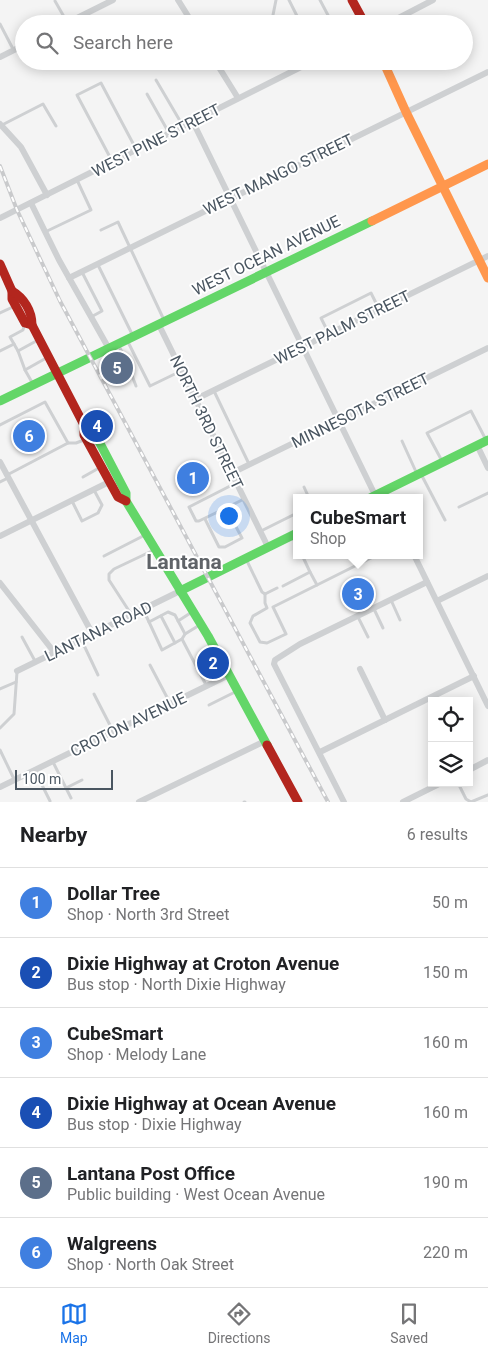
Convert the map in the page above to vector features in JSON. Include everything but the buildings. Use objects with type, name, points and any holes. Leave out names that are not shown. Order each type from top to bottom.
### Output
[{"type":"main road","points":[[352,0],[360,15]]},
{"type":"main road","points":[[387,70],[488,278]]},
{"type":"main road","name":"WEST OCEAN AVENUE","points":[[0,401],[488,164]]},
{"type":"main road","points":[[1,267],[12,291],[15,305],[39,339],[84,425],[86,439],[118,497],[126,501]]},
{"type":"main road","points":[[12,291],[19,294],[32,319],[28,324]]},
{"type":"main road","points":[[84,425],[93,430],[126,493],[126,501],[201,625],[298,802]]},
{"type":"main road","points":[[382,494],[419,473],[487,440]]},
{"type":"main road","points":[[180,591],[293,535]]},
{"type":"street","points":[[83,15],[113,0]]},
{"type":"street","points":[[178,0],[187,15]]},
{"type":"street","points":[[404,15],[433,0]]},
{"type":"street","points":[[0,57],[14,50]]},
{"type":"street","points":[[221,70],[238,98]]},
{"type":"street","name":"WEST PINE STREET","points":[[0,218],[296,70]]},
{"type":"street","name":"WEST MANGO STREET","points":[[69,278],[488,72]]},
{"type":"street","points":[[193,122],[338,421],[377,494]]},
{"type":"street","points":[[1,125],[21,148],[46,195]]},
{"type":"street","points":[[31,203],[69,278],[108,347]]},
{"type":"street","name":"WEST PALM STREET","points":[[196,399],[488,256]]},
{"type":"street","name":"NORTH 3RD STREET","points":[[162,323],[182,371],[268,547]]},
{"type":"street","name":"MINNESOTA STREET","points":[[232,473],[488,348]]},
{"type":"street","points":[[477,445],[488,468]]},
{"type":"street","points":[[0,462],[92,633]]},
{"type":"street","points":[[0,536],[109,482]]},
{"type":"street","points":[[416,559],[488,706]]},
{"type":"street","points":[[437,601],[488,576]]},
{"type":"street","points":[[0,582],[54,652]]},
{"type":"street","points":[[344,802],[274,664],[275,660],[300,644],[427,582]]},
{"type":"street","name":"LANTANA ROAD","points":[[17,671],[180,591]]},
{"type":"street","points":[[360,669],[385,720]]},
{"type":"street","name":"CROTON AVENUE","points":[[0,787],[229,675]]},
{"type":"street","points":[[320,752],[474,676]]},
{"type":"street","points":[[140,802],[265,741]]},
{"type":"street","points":[[473,768],[488,760]]},
{"type":"street","points":[[403,802],[434,787]]},
{"type":"lane","points":[[273,15],[276,0]]},
{"type":"lane","points":[[289,0],[296,15]]},
{"type":"lane","points":[[320,0],[328,15]]},
{"type":"lane","points":[[55,1],[63,15]]},
{"type":"lane","points":[[0,24],[14,50]]},
{"type":"lane","points":[[156,80],[183,126]]},
{"type":"lane","points":[[113,162],[77,95],[101,83],[136,150]]},
{"type":"lane","points":[[147,94],[169,133]]},
{"type":"lane","points":[[1,125],[43,104],[56,126]]},
{"type":"lane","points":[[45,232],[91,210],[77,180]]},
{"type":"lane","points":[[101,230],[118,222],[162,323]]},
{"type":"lane","points":[[98,263],[150,386],[182,371]]},
{"type":"lane","points":[[82,271],[102,311],[91,317]]},
{"type":"lane","points":[[329,334],[321,318],[371,293],[379,309]]},
{"type":"lane","points":[[0,313],[15,305]]},
{"type":"lane","points":[[28,324],[23,330],[10,337],[33,384]]},
{"type":"lane","points":[[18,351],[39,339]]},
{"type":"lane","points":[[117,343],[136,386]]},
{"type":"lane","points":[[0,351],[14,344]]},
{"type":"lane","points":[[25,370],[49,357]]},
{"type":"lane","points":[[213,390],[249,465]]},
{"type":"lane","points":[[0,425],[45,402],[68,443]]},
{"type":"lane","points":[[442,462],[427,433],[470,411],[487,440]]},
{"type":"lane","points":[[0,482],[68,443],[76,443],[86,439]]},
{"type":"lane","points":[[402,441],[445,520]]},
{"type":"lane","points":[[83,477],[101,466]]},
{"type":"lane","points":[[237,482],[189,507],[196,520],[199,521],[245,499]]},
{"type":"lane","points":[[304,486],[307,494]]},
{"type":"lane","points":[[72,501],[82,521],[98,513],[102,505],[94,490]]},
{"type":"lane","points":[[458,507],[488,493]]},
{"type":"lane","points":[[205,519],[219,547],[225,548],[242,538],[226,508]]},
{"type":"lane","points":[[261,532],[293,515]]},
{"type":"lane","points":[[104,556],[145,535]]},
{"type":"lane","points":[[131,614],[109,580],[109,574],[154,550]]},
{"type":"lane","points":[[245,558],[262,592],[265,594],[265,603],[268,608]]},
{"type":"lane","points":[[304,559],[317,585]]},
{"type":"lane","points":[[273,607],[286,634],[267,644],[260,642],[250,622],[253,616],[369,559]]},
{"type":"lane","points":[[283,586],[310,572]]},
{"type":"lane","points":[[265,594],[278,588]]},
{"type":"lane","points":[[391,600],[400,620]]},
{"type":"lane","points":[[374,608],[383,628]]},
{"type":"lane","points":[[142,609],[162,650],[182,639],[185,634],[201,625]]},
{"type":"lane","points":[[148,622],[168,612],[175,615],[181,630],[185,634]]},
{"type":"lane","points":[[177,622],[193,612]]},
{"type":"lane","points":[[160,616],[175,643]]},
{"type":"lane","points":[[357,616],[368,637]]},
{"type":"lane","points":[[22,637],[35,662]]},
{"type":"lane","points":[[80,639],[98,674]]},
{"type":"lane","points":[[182,639],[207,686]]},
{"type":"lane","points":[[150,665],[170,704]]},
{"type":"lane","points":[[0,728],[14,714],[17,671]]},
{"type":"lane","points":[[0,689],[16,682]]},
{"type":"lane","points":[[210,704],[238,690]]},
{"type":"lane","points":[[94,694],[113,732]]},
{"type":"lane","points":[[0,750],[15,780]]},
{"type":"lane","points":[[53,761],[71,798]]},
{"type":"lane","points":[[35,770],[50,801]]},
{"type":"lane","points":[[66,788],[82,780]]},
{"type":"lane","points":[[460,787],[466,799],[471,802],[488,794]]},
{"type":"railway","points":[[0,166],[17,210],[60,301],[328,802]]},
{"type":"traffic: fast","points":[[0,401],[372,221]]},
{"type":"traffic: fast","points":[[84,425],[93,430],[126,493],[126,501],[208,636],[267,745]]},
{"type":"traffic: fast","points":[[378,494],[488,440]]},
{"type":"traffic: fast","points":[[180,591],[293,535]]},
{"type":"traffic: slow","points":[[387,70],[488,278]]},
{"type":"traffic: slow","points":[[372,221],[488,164]]},
{"type":"traffic: jam","points":[[352,0],[360,15]]},
{"type":"traffic: jam","points":[[0,264],[12,291],[12,299],[25,323],[32,325]]},
{"type":"traffic: jam","points":[[12,291],[26,305],[31,315],[32,325],[84,425],[84,435],[118,497],[126,501]]},
{"type":"traffic: jam","points":[[267,745],[298,802]]},
{"type":"place","name":"Lantana Post Office","points":[[117,368]]},
{"type":"place","name":"Dixie Highway at Ocean Avenue","points":[[97,426]]},
{"type":"place","name":"Walgreens","points":[[29,436]]},
{"type":"place","name":"Dollar Tree","points":[[193,478]]},
{"type":"place","name":"CubeSmart","points":[[358,594]]},
{"type":"place","name":"Dixie Highway at Croton Avenue","points":[[213,663]]},
{"type":"district","name":"Lantana","points":[[184,562]]}]
